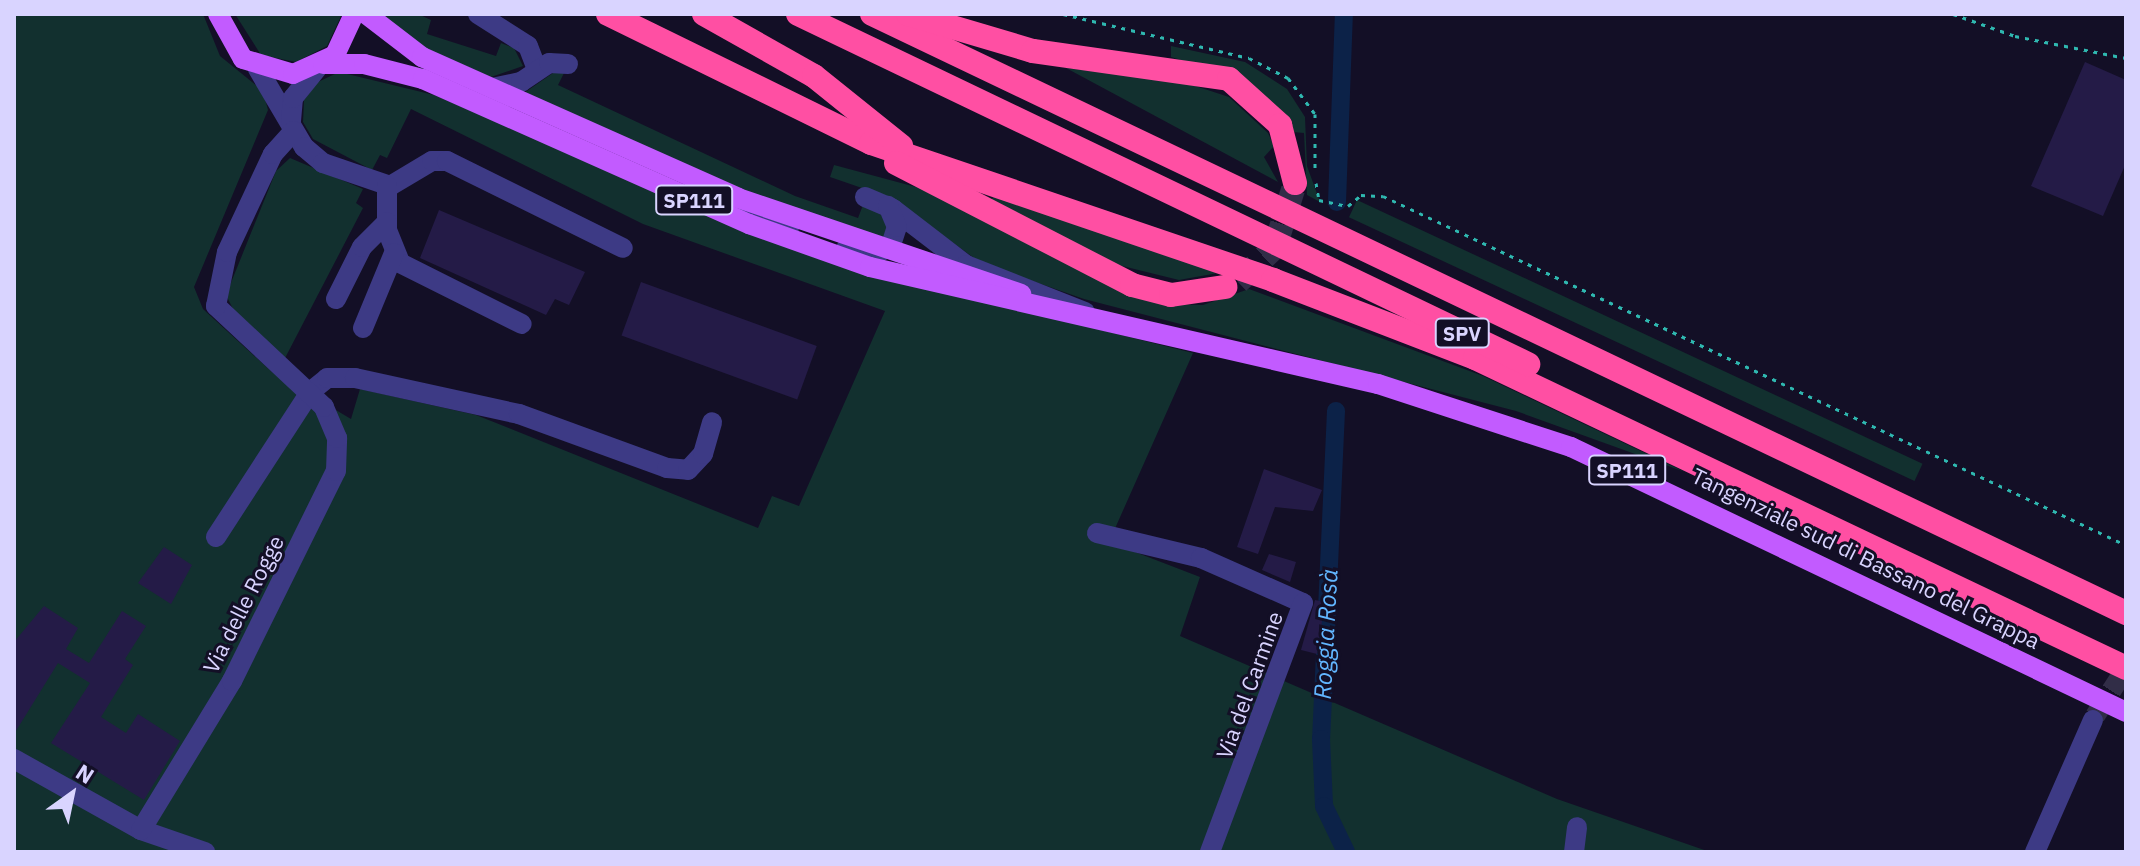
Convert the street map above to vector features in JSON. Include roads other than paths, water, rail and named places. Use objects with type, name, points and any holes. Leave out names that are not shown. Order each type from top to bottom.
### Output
[{"type":"highway","points":[[608,14],[871,143],[1273,280],[1475,358],[2126,668]]},
{"type":"highway","points":[[704,14],[814,76],[916,158]]},
{"type":"highway","name":"SPV","points":[[798,14],[2126,655]]},
{"type":"highway","name":"SPV","points":[[872,14],[2126,613]]},
{"type":"highway","points":[[908,14],[1033,51],[1229,79],[1280,125],[1295,183]]},
{"type":"highway","points":[[871,143],[910,172],[1132,285],[1171,295],[1225,287]]},
{"type":"main road","points":[[218,14],[230,46],[258,69]]},
{"type":"main road","points":[[320,66],[344,42],[354,14]]},
{"type":"main road","name":"Tangenziale sud di Bassano del Grappa","points":[[366,14],[405,48],[738,198],[883,251],[1075,313]]},
{"type":"main road","name":"Tangenziale sud di Bassano del Grappa","points":[[258,69],[293,74],[320,66],[398,71],[819,250],[978,296],[1075,313],[1378,384],[1571,447],[2126,712]]},
{"type":"street","points":[[483,20],[523,42],[537,70]]},
{"type":"street","points":[[492,88],[537,70],[568,64]]},
{"type":"street","name":"Via delle Rogge","points":[[141,830],[232,681],[336,471],[337,438],[310,392],[232,327],[215,296],[271,159],[295,131],[293,98],[320,66]]},
{"type":"street","points":[[258,69],[295,131],[317,160],[381,185],[442,160],[623,248]]},
{"type":"street","points":[[521,122],[554,127],[805,235],[869,256],[883,251],[897,231],[888,206]]},
{"type":"street","points":[[381,185],[394,253],[403,265],[522,324]]},
{"type":"street","points":[[865,197],[888,206],[966,265],[1096,318]]},
{"type":"street","points":[[336,299],[362,247],[387,222]]},
{"type":"street","points":[[363,328],[394,253]]},
{"type":"street","points":[[216,537],[310,392],[327,378],[355,378],[559,425],[688,470],[703,454],[712,422]]},
{"type":"street","name":"Via del Carmine","points":[[1097,533],[1201,558],[1303,603],[1210,852]]},
{"type":"street","points":[[2035,852],[2093,720]]},
{"type":"street","points":[[14,759],[141,830],[205,852]]},
{"type":"street","points":[[1574,852],[1577,827]]},
{"type":"waterway","name":"Roggia Rosà","points":[[1337,202],[1344,14]]},
{"type":"waterway","name":"Roggia Rosà","points":[[1336,411],[1321,739],[1324,806],[1346,852]]},
{"type":"tunnel","points":[[1238,282],[1275,247],[1295,183]]},
{"type":"tunnel","points":[[2095,716],[2126,668]]}]
